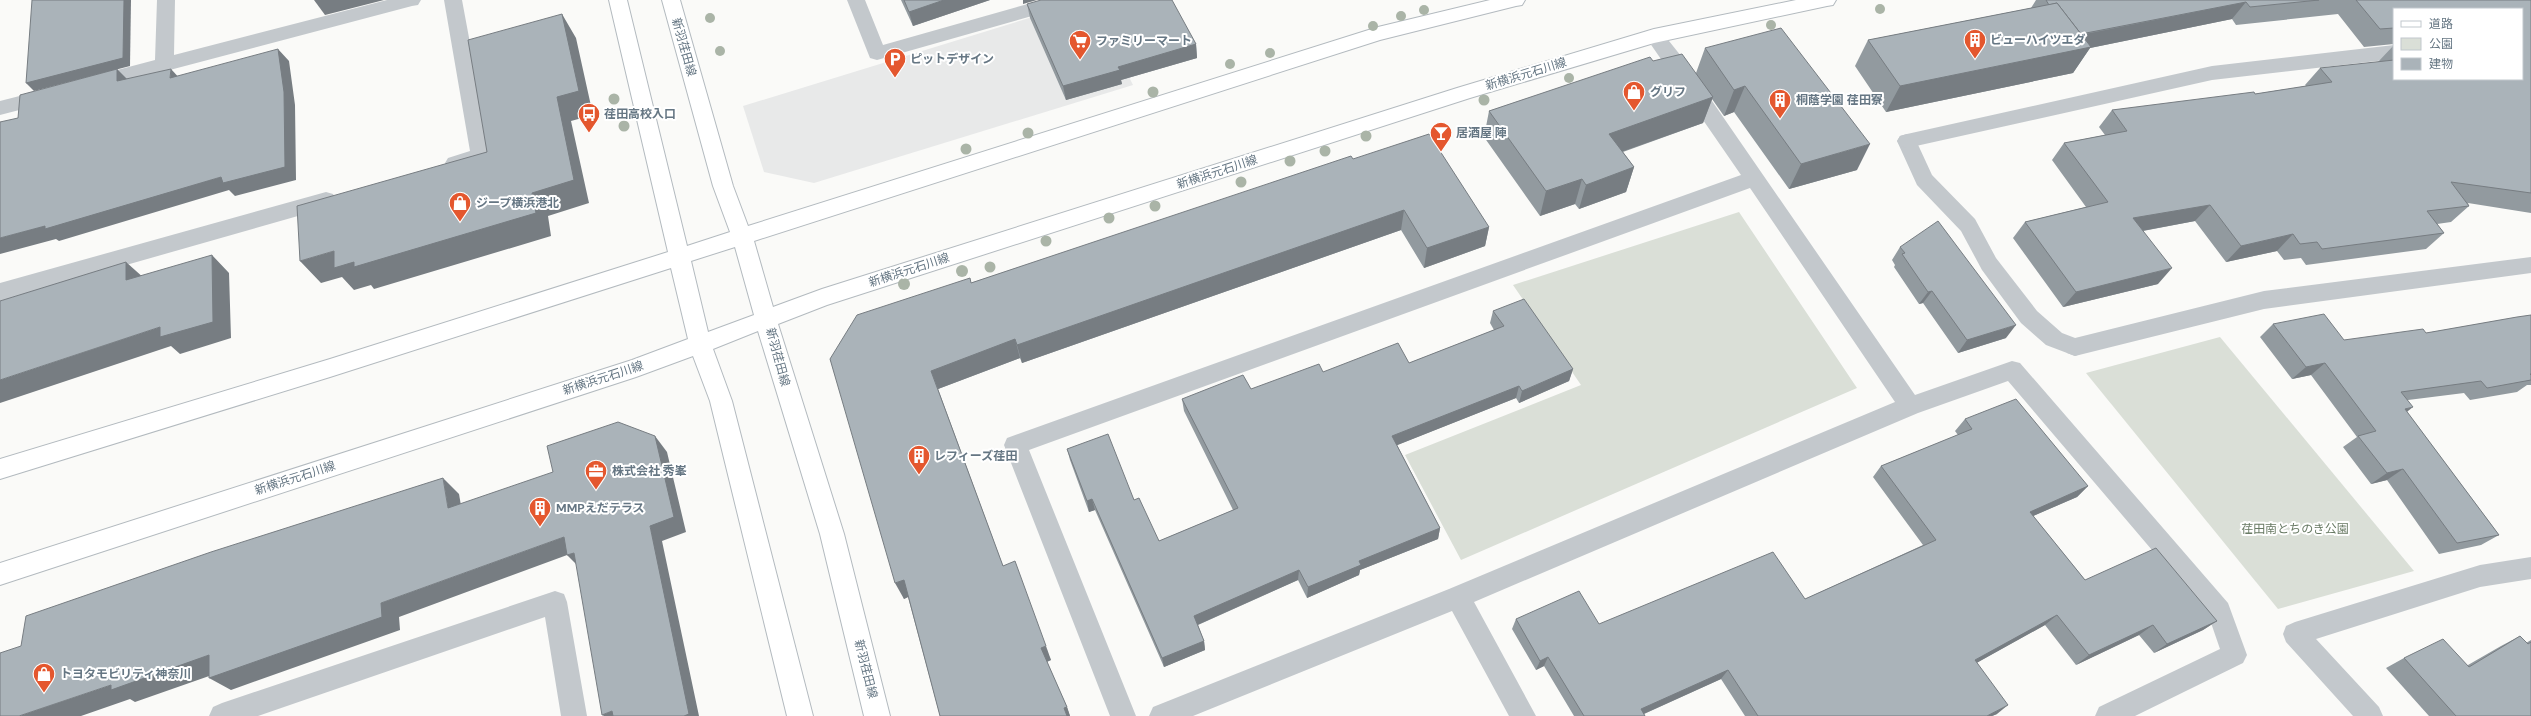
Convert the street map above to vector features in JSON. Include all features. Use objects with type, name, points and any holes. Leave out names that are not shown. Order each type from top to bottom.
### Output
[{"type":"street","points":[[164,65],[166,0]]},
{"type":"street","points":[[0,108],[412,0]]},
{"type":"street","points":[[435,169],[480,156],[453,0]]},
{"type":"street","points":[[618,0],[678,257],[700,344],[721,401],[800,716]]},
{"type":"street","name":"新羽荏田線","points":[[671,0],[723,186],[742,237],[767,318],[784,382],[832,534],[877,716]]},
{"type":"street","points":[[856,0],[877,54],[1065,0]]},
{"type":"street","points":[[0,469],[330,368],[1378,34],[1516,0]]},
{"type":"street","name":"新横浜元石川線","points":[[0,574],[621,372],[822,298],[1442,100],[1654,36],[1827,0]]},
{"type":"street","points":[[1654,36],[1674,61],[1753,179],[1910,406]]},
{"type":"street","points":[[2393,52],[2212,73],[1907,141],[1924,180],[1968,225],[1989,264],[2029,317],[2054,339],[2075,347],[2264,300],[2531,265]]},
{"type":"street","points":[[1123,716],[1015,444],[1753,179]]},
{"type":"street","points":[[0,292],[343,195]]},
{"type":"street","points":[[1162,716],[1458,597],[1910,406],[2012,370],[2219,611],[2234,655],[2108,716]]},
{"type":"street","points":[[2370,716],[2295,634],[2480,576],[2531,568]]},
{"type":"street","points":[[1458,597],[1523,716]]},
{"type":"street","points":[[222,716],[555,602],[574,716]]},
{"type":"shaded area","points":[[1091,0],[1133,85],[814,183],[764,172],[743,106]]},
{"type":"green space","points":[[1739,212],[1857,388],[1461,560],[1405,455],[1581,385],[1513,285]]},
{"type":"green space","name":"荏田南とちのき公園","points":[[2220,337],[2414,571],[2278,609],[2086,373]]},
{"type":"building","points":[[32,0],[124,0],[123,58],[26,83]]},
{"type":"building","points":[[904,0],[944,0],[909,12]]},
{"type":"building","points":[[1041,0],[1172,0],[1196,44],[1118,67],[1120,70],[1063,86],[1027,4]]},
{"type":"building","points":[[2046,0],[2319,0],[2250,7],[2246,2],[2081,34],[2057,3],[2049,5]]},
{"type":"building","points":[[2356,0],[2531,0],[2531,193],[2451,182],[2469,206],[2427,211],[2444,233],[2322,249],[2317,242],[2300,244],[2293,234],[2241,246],[2210,205],[2133,218],[2172,268],[2076,292],[2025,222],[2108,202],[2064,143],[2127,131],[2112,110],[2254,92],[2255,94],[2332,82],[2320,68],[2393,60],[2393,80],[2523,80],[2523,8],[2393,8],[2393,28],[2380,29]]},
{"type":"building","points":[[2057,3],[2091,47],[1900,86],[1868,40]]},
{"type":"building","points":[[562,14],[579,91],[557,97],[574,180],[532,193],[536,213],[354,267],[354,262],[334,268],[334,251],[300,261],[297,206],[487,152],[468,40]]},
{"type":"building","points":[[1781,28],[1870,144],[1801,164],[1745,86],[1734,90],[1705,48]]},
{"type":"building","points":[[278,49],[284,92],[285,167],[223,183],[221,177],[45,229],[45,226],[0,238],[0,122],[18,118],[20,95],[117,69],[117,81],[171,69],[170,78]]},
{"type":"building","points":[[1682,54],[1713,97],[1609,134],[1634,167],[1586,185],[1582,179],[1546,191],[1489,111],[1650,57],[1653,61]]},
{"type":"building","points":[[1429,134],[1489,227],[1427,248],[1404,210],[1017,345],[1015,339],[931,371],[1003,566],[1015,561],[1046,646],[1041,648],[1067,707],[1064,708],[1067,716],[940,716],[904,580],[895,583],[830,359],[857,315],[970,278],[971,283],[1351,156],[1353,159]]},
{"type":"building","points":[[1938,221],[2016,325],[1967,340],[1932,291],[1928,292],[1902,254],[1905,253],[1900,247]]},
{"type":"building","points":[[212,255],[213,322],[160,337],[160,327],[0,380],[0,301],[126,262],[126,280]]},
{"type":"building","points":[[1524,299],[1573,369],[1522,391],[1519,386],[1392,436],[1440,528],[1359,561],[1361,565],[1308,587],[1299,570],[1194,616],[1204,641],[1162,658],[1092,499],[1087,501],[1067,449],[1108,434],[1134,500],[1139,498],[1159,541],[1238,508],[1182,399],[1243,375],[1251,389],[1319,364],[1323,372],[1398,343],[1409,363],[1504,326],[1493,311]]},
{"type":"building","points":[[2324,314],[2344,340],[2423,329],[2426,333],[2531,315],[2531,380],[2487,388],[2481,381],[2401,392],[2413,407],[2405,409],[2499,535],[2457,543],[2403,469],[2387,473],[2358,436],[2376,431],[2325,363],[2306,367],[2273,324]]},
{"type":"building","points":[[2016,399],[2088,486],[2030,512],[2085,580],[2156,548],[2217,621],[2167,644],[2153,625],[2089,655],[2057,615],[1975,660],[2008,705],[1987,716],[1758,716],[1728,670],[1641,709],[1645,716],[1584,716],[1548,657],[1540,661],[1516,619],[1579,591],[1599,624],[1773,552],[1805,599],[1936,540],[1881,466],[1972,429],[1965,419]]},
{"type":"building","points":[[618,422],[655,436],[674,517],[650,526],[689,714],[684,716],[613,716],[612,711],[602,715],[574,553],[567,555],[564,537],[381,603],[382,617],[209,678],[209,655],[111,690],[111,685],[19,716],[0,716],[0,653],[21,646],[26,616],[211,552],[443,478],[448,508],[553,472],[547,446]]},
{"type":"building","points":[[2520,636],[2528,644],[2531,642],[2531,716],[2456,716],[2404,658],[2443,639],[2469,667]]},
{"type":"place","name":"ファミリーマート","points":[[1080,60]]},
{"type":"place","name":"ビューハイツエダ","points":[[1975,60]]},
{"type":"place","name":"ピットデザイン","points":[[895,78]]},
{"type":"place","name":"グリフ","points":[[1634,112]]},
{"type":"place","name":"桐蔭学園 荏田寮","points":[[1780,120]]},
{"type":"place","name":"荏田高校入口","points":[[589,134]]},
{"type":"place","name":"居酒屋 陣","points":[[1441,152]]},
{"type":"place","name":"ジープ横浜港北","points":[[460,222]]},
{"type":"place","name":"レフィーズ荏田","points":[[919,476]]},
{"type":"place","name":"株式会社 秀峯","points":[[596,490]]},
{"type":"place","name":"MMPえだテラス","points":[[540,528]]},
{"type":"place","name":"トヨタモビリティ神奈川","points":[[44,694]]}]
